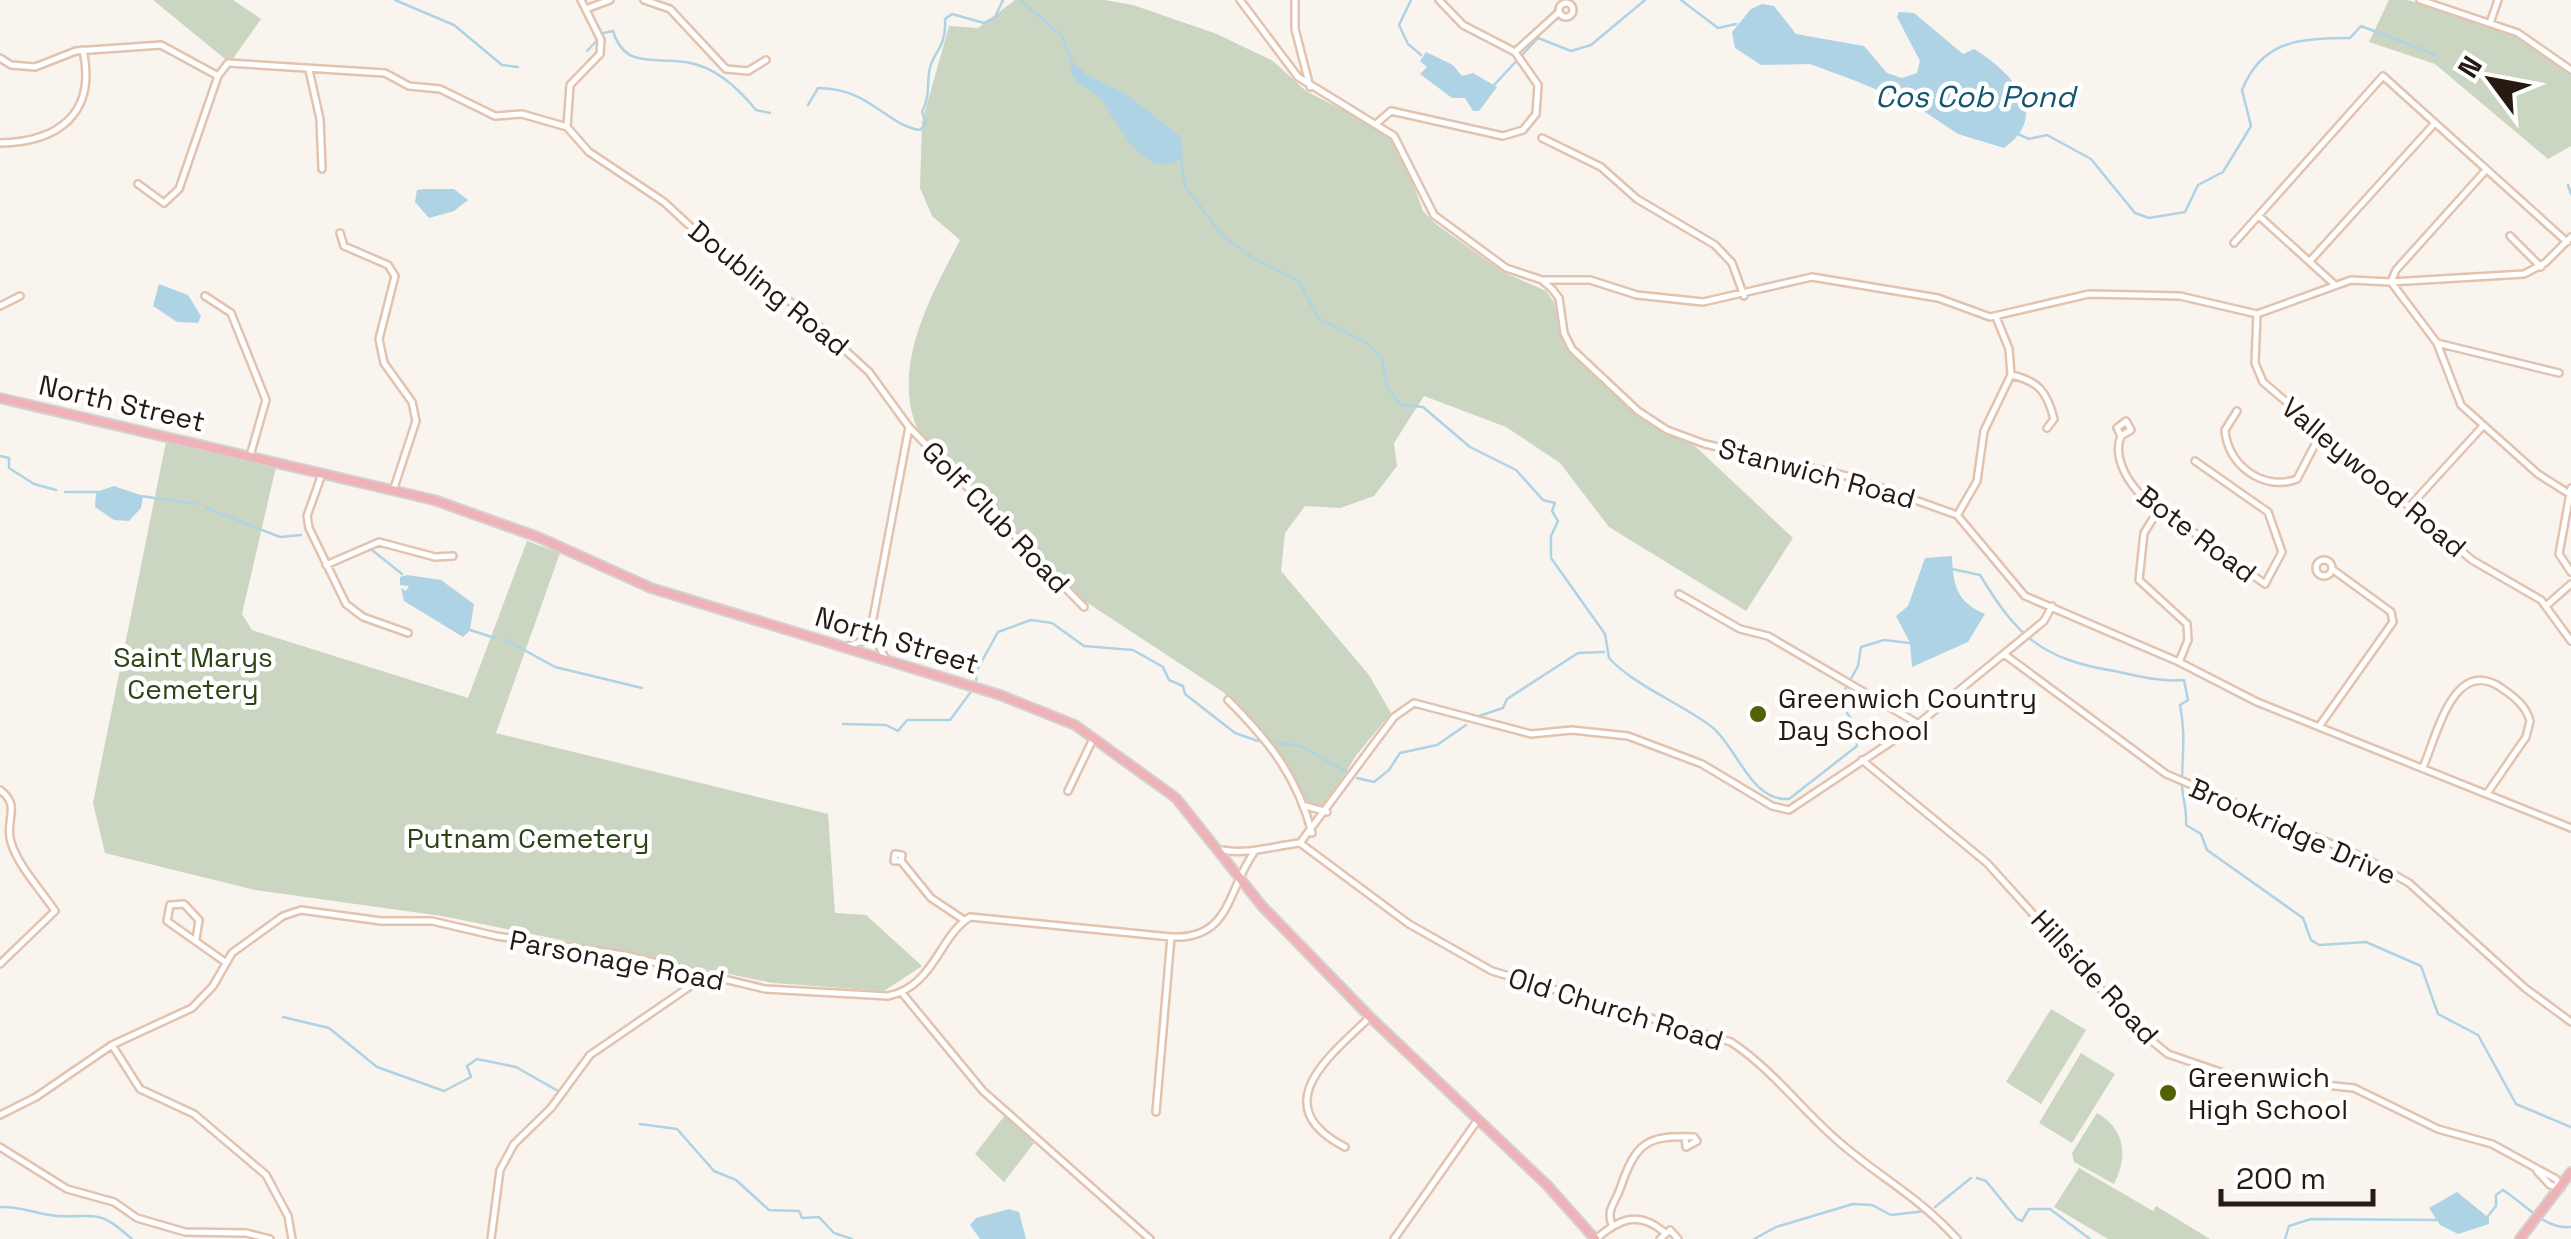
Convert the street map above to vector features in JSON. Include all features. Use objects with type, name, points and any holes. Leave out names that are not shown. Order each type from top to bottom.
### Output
[{"type":"main road","name":"North Street","points":[[0,398],[394,488],[538,537],[651,588],[1034,708],[1094,737],[1176,798],[1222,850],[1242,880],[1370,1017],[1548,1185],[1596,1239]]},
{"type":"main road","points":[[2520,1239],[2571,1172]]},
{"type":"main road","points":[[2561,1188],[2571,1184]]},
{"type":"street","points":[[138,184],[164,203],[179,189],[218,76],[228,64],[270,63],[309,70],[324,67],[384,73],[409,86],[440,88],[495,116],[522,114],[567,127],[570,85],[600,54],[601,40],[581,0]]},
{"type":"street","points":[[586,9],[610,0]]},
{"type":"street","points":[[644,0],[670,10],[726,70],[748,71],[766,60]]},
{"type":"street","name":"Stanwich Road","points":[[1240,0],[1272,50],[1310,87],[1376,122],[1400,144],[1421,198],[1434,215],[1502,266],[1542,280],[1559,298],[1564,333],[1572,349],[1658,425],[1706,444],[1851,477],[1957,515]]},
{"type":"street","points":[[1295,0],[1295,29],[1310,87]]},
{"type":"street","points":[[1376,122],[1391,112],[1493,135],[1523,130],[1536,114],[1539,90],[1516,52],[1463,25],[1439,0]]},
{"type":"street","points":[[2420,0],[2522,36],[2571,70]]},
{"type":"street","points":[[2490,23],[2498,0]]},
{"type":"street","points":[[1516,52],[1559,12]]},
{"type":"street","points":[[0,58],[32,68],[83,50],[161,45],[218,76]]},
{"type":"street","points":[[0,143],[36,142],[69,121],[86,80],[83,50]]},
{"type":"street","points":[[309,70],[320,120],[322,169]]},
{"type":"street","points":[[1542,280],[1591,280],[1637,295],[1682,302],[1744,296],[1812,277],[1935,297],[1996,317],[2088,294],[2180,296],[2257,314],[2334,284],[2363,279],[2392,282],[2514,276],[2541,266],[2569,240],[2383,76],[2234,242]]},
{"type":"street","points":[[2310,261],[2435,123]]},
{"type":"street","name":"Doubling Road","points":[[567,127],[589,152],[664,202],[732,265],[797,306],[869,372],[909,427]]},
{"type":"street","points":[[1542,138],[1601,167],[1646,206],[1715,245],[1732,263],[1744,296]]},
{"type":"street","points":[[2392,282],[2396,270],[2486,170]]},
{"type":"street","points":[[2258,215],[2334,284]]},
{"type":"street","points":[[340,233],[344,246],[388,265],[396,276],[395,289],[380,323],[379,339],[384,363],[412,402],[416,420],[394,488]]},
{"type":"street","points":[[2510,236],[2541,266]]},
{"type":"street","points":[[1559,298],[1570,280]]},
{"type":"street","points":[[2392,282],[2437,343],[2453,393],[2483,426],[2538,474],[2571,492],[2559,554],[2571,572]]},
{"type":"street","points":[[0,306],[20,296]]},
{"type":"street","points":[[206,296],[231,313],[266,400],[250,456]]},
{"type":"street","name":"Valleywood Road","points":[[2257,314],[2254,358],[2260,377],[2477,564],[2546,606],[2571,641]]},
{"type":"street","points":[[1996,317],[2009,350],[2011,374],[1984,431],[1976,481],[1957,515],[2016,590],[2179,662],[2249,699],[2571,828]]},
{"type":"street","points":[[2437,343],[2560,373]]},
{"type":"street","points":[[2011,374],[2035,382],[2046,393],[2054,420],[2046,428]]},
{"type":"street","points":[[2237,411],[2225,430],[2230,454],[2244,468],[2269,482],[2298,479],[2322,432]]},
{"type":"street","points":[[2410,506],[2483,426]]},
{"type":"street","points":[[846,647],[863,641],[871,629],[909,427]]},
{"type":"street","name":"Golf Club Road","points":[[909,427],[1084,607]]},
{"type":"street","name":"Bote Road","points":[[2121,436],[2117,448],[2128,479],[2159,509],[2265,584],[2282,552],[2272,517],[2195,461]]},
{"type":"street","points":[[323,472],[308,516],[312,542],[346,604],[363,617],[408,634]]},
{"type":"street","points":[[2159,509],[2144,532],[2139,580],[2186,624],[2188,640],[2179,662]]},
{"type":"street","points":[[326,566],[378,542],[435,557],[453,556]]},
{"type":"street","points":[[2320,725],[2393,622],[2390,612],[2332,569]]},
{"type":"street","points":[[2546,606],[2571,584]]},
{"type":"street","points":[[1679,594],[1850,682],[1918,724]]},
{"type":"street","points":[[1222,850],[1255,851],[1272,844],[1300,843],[1312,833],[1394,717],[1414,703],[1531,734],[1572,730],[1628,736],[1702,764],[1781,810],[1796,808],[1918,724],[2035,628],[2052,606]]},
{"type":"street","points":[[871,629],[887,660]]},
{"type":"street","name":"Brookridge Drive","points":[[2004,654],[2178,780],[2365,858],[2400,877],[2439,906],[2526,988],[2571,1022]]},
{"type":"street","points":[[2424,767],[2457,690],[2470,680],[2484,679],[2519,702],[2530,721],[2526,737],[2488,792]]},
{"type":"street","points":[[1228,700],[1285,763],[1306,806],[1312,833]]},
{"type":"street","points":[[1068,791],[1094,737]]},
{"type":"street","name":"Hillside Road","points":[[1862,760],[1987,863],[2136,1028],[2168,1054],[2229,1076],[2354,1088],[2438,1129],[2492,1144],[2537,1171],[2552,1187],[2561,1188]]},
{"type":"street","points":[[0,790],[11,800],[12,847],[55,911],[0,964]]},
{"type":"street","points":[[1306,806],[1327,812]]},
{"type":"street","name":"Old Church Road","points":[[1300,843],[1408,924],[1492,971],[1731,1042],[1754,1058],[1842,1144],[1917,1197],[1956,1239]]},
{"type":"street","points":[[1150,1239],[983,1091],[902,993],[940,958],[964,920],[978,916],[1190,938],[1212,928],[1255,851]]},
{"type":"street","points":[[901,862],[931,898],[964,920]]},
{"type":"street","points":[[196,939],[199,920],[194,912],[184,904],[170,905],[167,921],[225,962]]},
{"type":"street","name":"Parsonage Road","points":[[0,1115],[36,1097],[112,1045],[192,1008],[214,986],[225,962],[284,916],[310,909],[381,921],[432,921],[496,936],[624,955],[704,976],[790,992],[902,993]]},
{"type":"street","points":[[1156,1112],[1171,937]]},
{"type":"street","points":[[491,1239],[500,1170],[514,1144],[551,1108],[590,1055],[704,976]]},
{"type":"street","points":[[1344,1147],[1312,1118],[1306,1088],[1313,1073],[1370,1017]]},
{"type":"street","points":[[112,1045],[140,1089],[194,1114],[266,1175],[288,1216],[292,1239]]},
{"type":"street","points":[[1394,1239],[1477,1121]]},
{"type":"street","points":[[1612,1225],[1609,1211],[1633,1158],[1657,1138],[1670,1134],[1685,1137]]},
{"type":"street","points":[[0,1147],[67,1189],[114,1202],[136,1218],[185,1232],[246,1234],[270,1239]]},
{"type":"street","points":[[1596,1239],[1622,1219],[1640,1218],[1664,1232],[1673,1231],[1678,1239]]},
{"type":"street","points":[[1660,1239],[1664,1232]]},
{"type":"green space","points":[[153,0],[233,0],[261,19],[230,63]]},
{"type":"green space","points":[[1015,0],[1105,0],[1133,5],[1217,34],[1273,61],[1306,91],[1387,133],[1404,158],[1423,211],[1437,225],[1503,272],[1546,291],[1554,302],[1562,339],[1589,371],[1638,415],[1696,447],[1793,538],[1746,611],[1609,527],[1560,463],[1506,427],[1424,396],[1394,443],[1397,466],[1374,496],[1340,508],[1305,506],[1285,533],[1281,571],[1369,675],[1391,713],[1355,757],[1326,806],[1317,809],[1307,803],[1266,735],[1223,692],[1068,590],[917,428],[910,404],[912,355],[927,307],[960,240],[932,216],[920,188],[922,122],[949,26],[978,28]]},
{"type":"green space","points":[[2389,0],[2408,0],[2517,37],[2571,75],[2571,146],[2548,159],[2435,64],[2369,42]]},
{"type":"green space","name":"Putnam Cemetery","points":[[166,442],[276,467],[242,614],[252,630],[468,698],[527,541],[560,553],[496,733],[828,814],[835,913],[866,915],[922,966],[884,991],[773,983],[442,916],[255,890],[105,853],[93,803]]},
{"type":"green space","points":[[2051,1009],[2086,1030],[2041,1104],[2006,1082]]},
{"type":"green space","points":[[2081,1053],[2115,1074],[2072,1143],[2039,1123]]},
{"type":"green space","points":[[2097,1113],[2114,1127],[2122,1144],[2114,1184],[2074,1162],[2072,1153]]},
{"type":"green space","points":[[1005,1115],[1034,1143],[1004,1182],[975,1154]]},
{"type":"green space","points":[[2079,1168],[2153,1211],[2156,1206],[2210,1239],[2108,1239],[2054,1207]]},
{"type":"water","name":"Cos Cob Pond","points":[[1762,4],[1774,6],[1796,34],[1864,46],[1887,73],[1902,78],[1917,73],[1920,61],[1897,17],[1899,12],[1914,13],[1963,54],[1974,49],[2001,69],[2021,94],[2026,107],[2025,121],[2018,135],[2004,148],[1958,134],[1916,106],[1810,64],[1761,65],[1735,48],[1732,32],[1751,9]]},
{"type":"water","points":[[1426,52],[1453,65],[1462,76],[1473,73],[1497,87],[1479,111],[1473,111],[1465,98],[1452,98],[1420,74],[1427,67],[1420,61]]},
{"type":"water","points":[[1077,65],[1087,75],[1126,94],[1181,137],[1183,157],[1170,164],[1157,164],[1145,158],[1102,101],[1072,75],[1070,68]]},
{"type":"water","points":[[454,189],[468,200],[454,211],[429,218],[415,202],[417,190]]},
{"type":"water","points":[[159,284],[188,295],[201,316],[198,323],[177,322],[153,306]]},
{"type":"water","points":[[114,486],[143,496],[141,508],[129,521],[114,520],[95,507],[96,492]]},
{"type":"water","points":[[1952,556],[1958,591],[1968,604],[1985,614],[1968,642],[1912,667],[1910,643],[1896,616],[1908,606],[1925,558]]},
{"type":"water","points":[[400,577],[441,580],[474,604],[470,630],[463,637],[404,601],[401,588],[406,591],[409,586],[400,585]]},
{"type":"water","points":[[2457,1192],[2489,1218],[2489,1224],[2458,1234],[2440,1225],[2429,1208]]},
{"type":"water","points":[[1009,1209],[1019,1212],[1026,1239],[980,1239],[970,1225],[976,1218]]},
{"type":"waterway","points":[[395,0],[454,25],[502,65],[518,67]]},
{"type":"waterway","points":[[808,105],[818,88],[836,90],[864,100],[897,122],[920,130],[926,123],[922,112],[929,73],[944,38],[945,19],[952,14],[984,23],[995,17],[1003,0]]},
{"type":"waterway","points":[[1020,0],[1062,36],[1074,67]]},
{"type":"waterway","points":[[1411,0],[1399,25],[1408,44],[1421,55]]},
{"type":"waterway","points":[[1494,85],[1538,38],[1571,51],[1591,45],[1645,0]]},
{"type":"waterway","points":[[1681,0],[1718,28],[1736,24]]},
{"type":"waterway","points":[[2018,134],[2029,139],[2047,135],[2091,159],[2135,213],[2149,218],[2185,212],[2198,185],[2223,172],[2251,126],[2242,90],[2261,60],[2273,51],[2300,41],[2350,38],[2361,26],[2436,55]]},
{"type":"waterway","points":[[587,51],[604,33],[613,31],[618,43],[632,56],[706,68],[734,86],[756,110],[770,113]]},
{"type":"waterway","points":[[1181,160],[1185,186],[1222,235],[1253,258],[1299,281],[1318,318],[1367,343],[1382,359],[1387,387],[1401,405],[1423,407],[1470,447],[1516,470],[1543,500],[1555,503],[1552,511],[1558,521],[1551,536],[1551,558],[1605,634],[1609,658],[1632,678],[1712,727],[1764,792],[1789,799],[1857,746],[1856,726],[1841,697],[1858,666],[1861,647],[1884,640],[1910,643]]},
{"type":"waterway","points":[[2568,185],[2571,194]]},
{"type":"waterway","points":[[0,456],[9,458],[9,468],[34,484],[56,490]]},
{"type":"waterway","points":[[65,492],[98,492]]},
{"type":"waterway","points":[[141,496],[196,504]]},
{"type":"waterway","points":[[206,508],[280,537],[301,535]]},
{"type":"waterway","points":[[372,550],[402,574]]},
{"type":"waterway","points":[[1952,569],[1980,575],[2019,629],[2067,660],[2149,678],[2184,680],[2188,700],[2180,705],[2186,825],[2201,834],[2207,850],[2303,918],[2311,940],[2319,945],[2366,942],[2421,966],[2438,1014],[2478,1035],[2516,1104],[2571,1127]]},
{"type":"waterway","points":[[976,682],[977,670],[998,632],[1031,620],[1052,623],[1084,646],[1133,650],[1163,667],[1169,680],[1183,686],[1185,694],[1235,733],[1258,741]]},
{"type":"waterway","points":[[470,630],[495,638]]},
{"type":"waterway","points":[[504,639],[555,667],[642,688]]},
{"type":"waterway","points":[[1476,717],[1503,708],[1507,699],[1578,653],[1604,652]]},
{"type":"waterway","points":[[843,724],[886,725],[898,731],[907,720],[950,720],[970,693]]},
{"type":"waterway","points":[[1357,778],[1374,782],[1389,770],[1400,753],[1437,745],[1466,725]]},
{"type":"waterway","points":[[1278,743],[1301,746],[1347,772]]},
{"type":"waterway","points":[[283,1017],[329,1028],[377,1067],[444,1091],[471,1077],[467,1066],[477,1059],[516,1067],[558,1091]]},
{"type":"waterway","points":[[640,1124],[677,1129],[714,1171],[736,1180],[769,1210],[799,1211],[802,1218],[819,1217],[834,1233],[852,1239]]},
{"type":"waterway","points":[[1935,1207],[1971,1178]]},
{"type":"waterway","points":[[1977,1178],[1986,1181],[2017,1219],[2022,1221],[2029,1209],[2050,1209],[2090,1239]]},
{"type":"waterway","points":[[2488,1216],[2496,1206],[2496,1195],[2503,1190],[2544,1220],[2571,1227]]},
{"type":"waterway","points":[[1754,1239],[1776,1227],[1853,1204],[1872,1205],[1891,1215],[1926,1211]]},
{"type":"waterway","points":[[0,1207],[57,1216],[97,1217],[132,1239]]},
{"type":"waterway","points":[[2285,1239],[2289,1226],[2311,1219],[2436,1220]]},
{"type":"place","name":"Greenwich Country Day School","points":[[1758,714]]},
{"type":"place","name":"Greenwich High School","points":[[2168,1093]]},
{"type":"park label","name":"Saint Marys Cemetery","points":[[193,673]]}]
